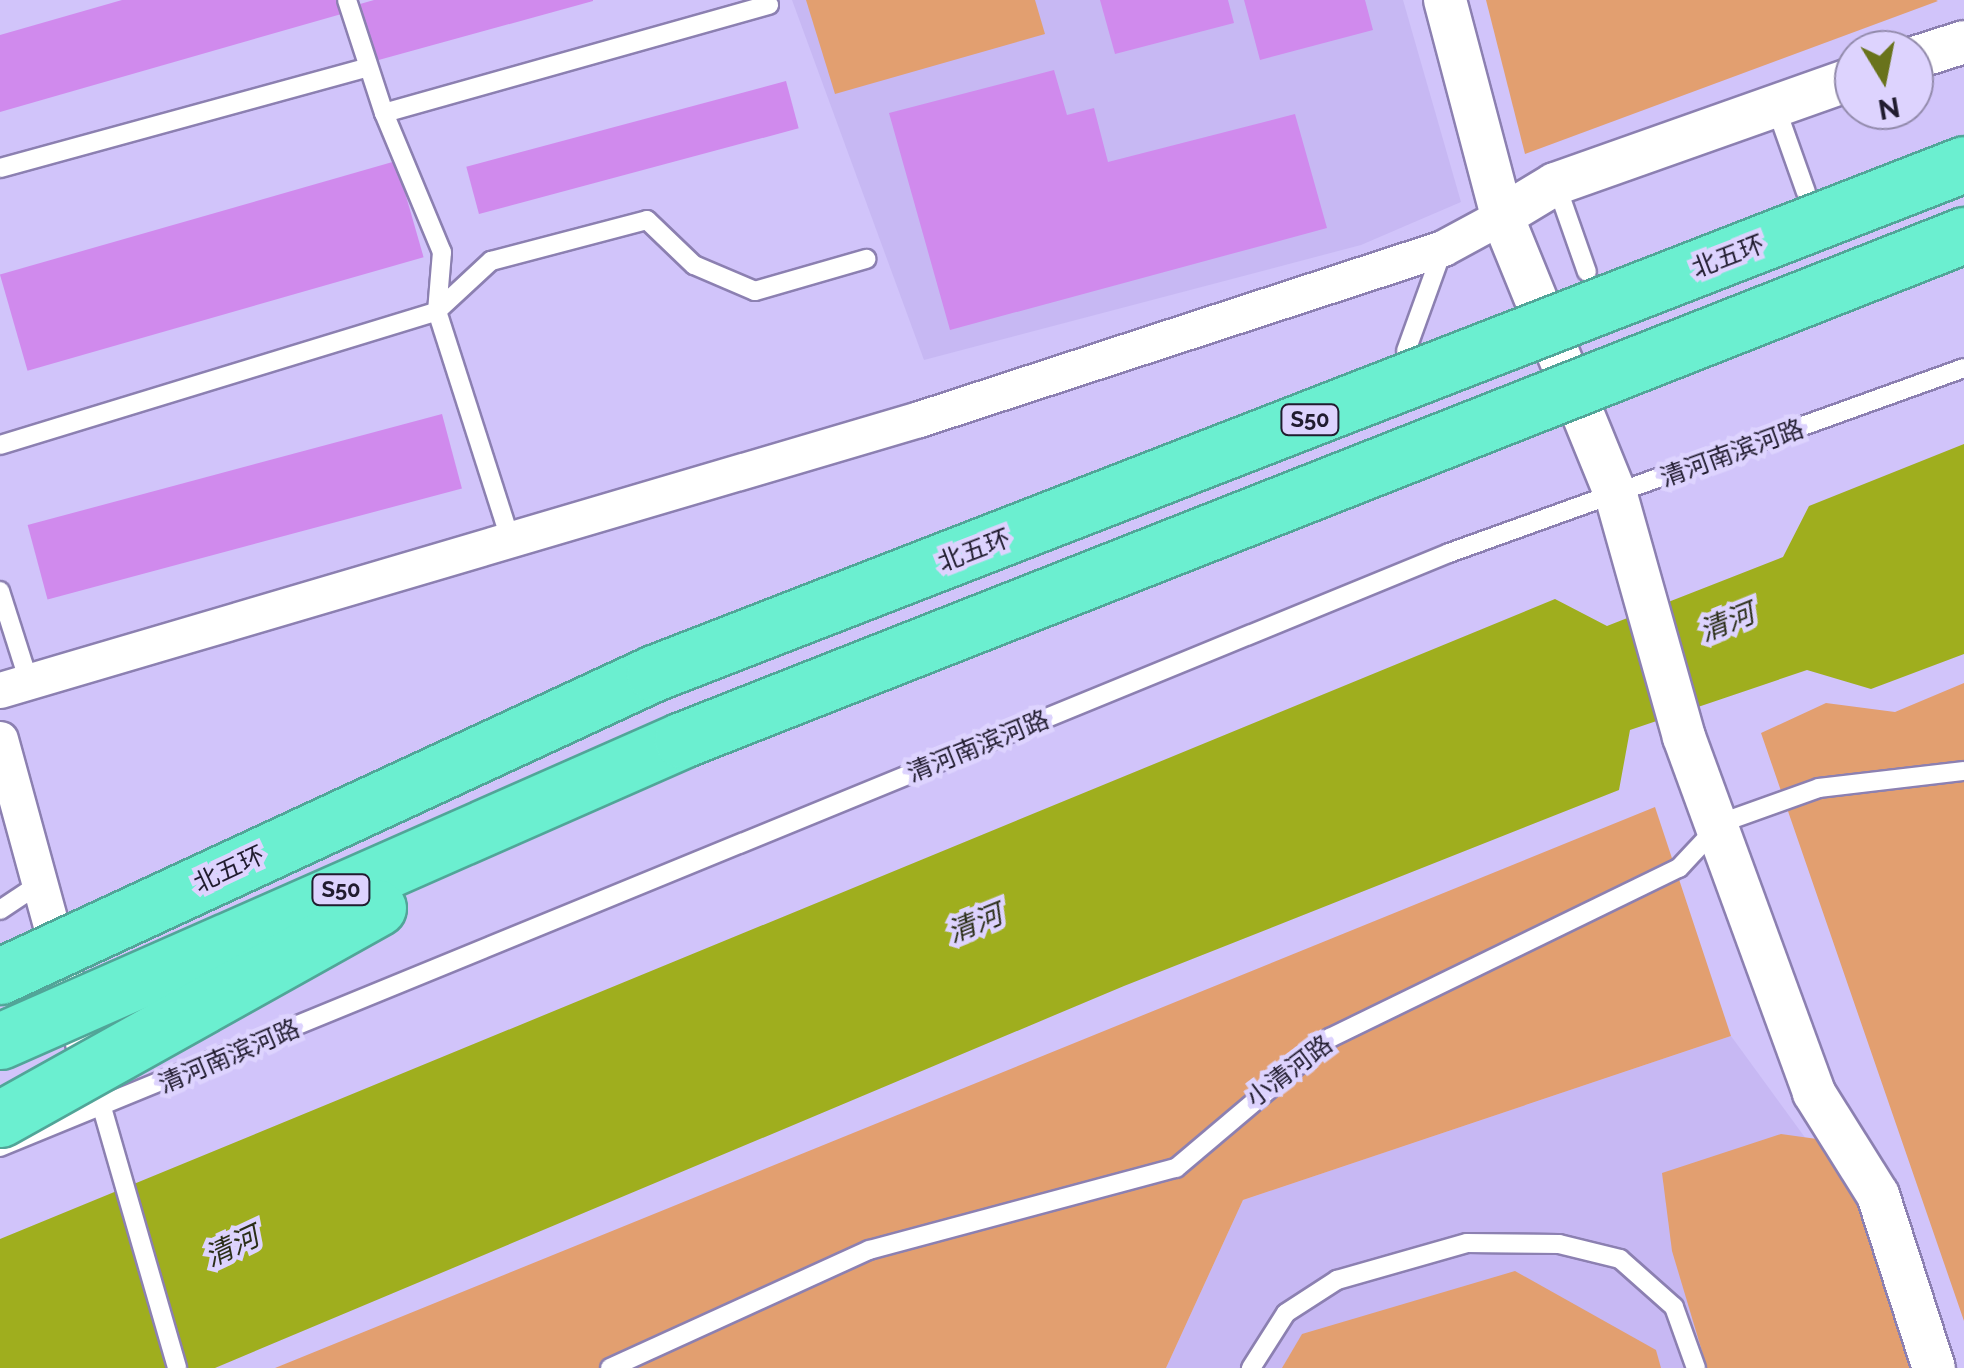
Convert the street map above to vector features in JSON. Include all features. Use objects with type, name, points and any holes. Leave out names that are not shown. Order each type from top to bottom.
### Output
[{"type":"highway","name":"北五环","points":[[0,976],[654,673],[1964,164]]},
{"type":"highway","name":"S50","points":[[0,1040],[682,740],[1964,235]]},
{"type":"highway","points":[[0,1119],[682,740]]},
{"type":"street","points":[[1445,0],[1502,216],[1616,496],[1684,737],[1720,823],[1814,1093],[1878,1194],[1934,1368]]},
{"type":"street","points":[[1934,52],[1964,42]]},
{"type":"street","points":[[14,686],[510,542],[1444,248],[1556,184],[1834,85]]},
{"type":"street","points":[[0,739],[87,1058]]},
{"type":"lane","points":[[346,0],[363,68],[442,252],[437,311],[510,542]]},
{"type":"lane","points":[[384,113],[769,6]]},
{"type":"lane","points":[[0,168],[363,68]]},
{"type":"lane","points":[[1776,105],[1806,192]]},
{"type":"lane","points":[[1556,184],[1587,272]]},
{"type":"lane","points":[[0,445],[437,311],[491,261],[648,220],[694,265],[755,291],[866,259]]},
{"type":"lane","points":[[1406,350],[1444,248]]},
{"type":"lane","name":"清河南滨河路","points":[[0,1146],[104,1108],[1431,560],[1964,368]]},
{"type":"lane","points":[[0,591],[14,686]]},
{"type":"lane","name":"小清河路","points":[[610,1368],[869,1250],[1176,1168],[1330,1038],[1679,868],[1720,823],[1819,788],[1964,771]]},
{"type":"lane","points":[[0,910],[40,884]]},
{"type":"lane","points":[[87,1058],[119,1155],[176,1368]]},
{"type":"lane","points":[[1251,1368],[1286,1314],[1337,1280],[1468,1243],[1559,1244],[1620,1259],[1674,1307],[1696,1368]]},
{"type":"shaded area","points":[[792,0],[1403,0],[1461,202],[1361,245],[924,360]]},
{"type":"shaded area","points":[[806,0],[1035,0],[1045,34],[835,94]]},
{"type":"shaded area","points":[[1486,0],[1938,1],[1860,30],[1834,30],[1834,40],[1525,154]]},
{"type":"shaded area","points":[[1964,683],[1964,1321],[1761,733],[1826,703],[1895,712]]},
{"type":"shaded area","points":[[1655,807],[1731,1036],[1243,1200],[1166,1368],[275,1368]]},
{"type":"shaded area","points":[[1731,1036],[1844,1191],[1901,1368],[1166,1368],[1243,1200]]},
{"type":"shaded area","points":[[1781,1134],[1817,1139],[1860,1193],[1915,1368],[1707,1368],[1672,1251],[1662,1173]]},
{"type":"shaded area","points":[[1515,1271],[1656,1350],[1661,1368],[1282,1368],[1302,1334]]},
{"type":"water","name":"清河","points":[[1964,444],[1964,654],[1871,689],[1807,670],[1630,730],[1619,790],[1124,986],[215,1368],[0,1368],[0,1239],[1555,599],[1607,626],[1783,557],[1809,506]]},
{"type":"building","points":[[122,0],[341,0],[345,13],[0,112],[0,35]]},
{"type":"building","points":[[374,0],[593,1],[375,61],[360,4]]},
{"type":"building","points":[[1100,0],[1228,0],[1234,23],[1115,54]]},
{"type":"building","points":[[1244,0],[1365,0],[1373,30],[1260,60]]},
{"type":"building","points":[[1054,70],[1067,115],[1094,108],[1108,162],[1295,114],[1327,228],[950,330],[889,113]]},
{"type":"building","points":[[786,81],[799,128],[479,214],[466,167]]},
{"type":"building","points":[[396,161],[424,257],[28,371],[0,275]]},
{"type":"building","points":[[442,414],[462,488],[48,599],[28,525]]}]
